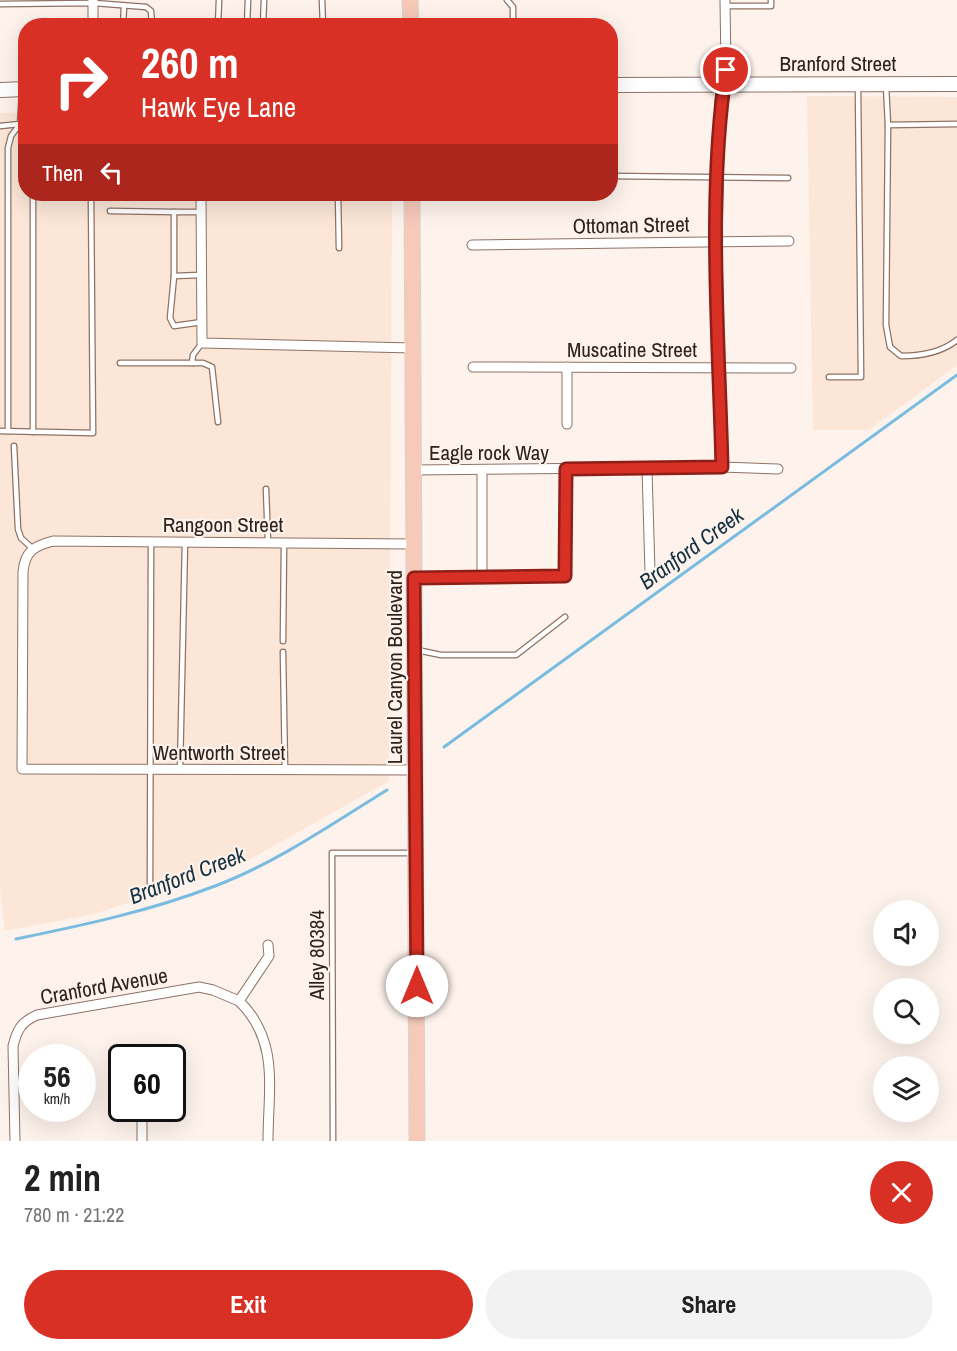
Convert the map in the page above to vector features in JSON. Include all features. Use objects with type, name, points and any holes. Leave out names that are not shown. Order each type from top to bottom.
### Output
[{"type":"main road","points":[[410,0],[411,18]]},
{"type":"main road","name":"Branford Street","points":[[618,85],[957,84]]},
{"type":"main road","points":[[0,90],[18,89]]},
{"type":"main road","name":"Laurel Canyon Boulevard","points":[[412,201],[417,1141]]},
{"type":"street","points":[[93,2],[93,18]]},
{"type":"street","points":[[719,367],[718,176],[720,100],[724,84],[725,3]]},
{"type":"street","points":[[201,201],[202,343],[413,348]]},
{"type":"street","name":"Ottoman Street","points":[[472,244],[789,241]]},
{"type":"street","name":"Muscatine Street","points":[[473,367],[791,368]]},
{"type":"street","points":[[567,368],[567,424]]},
{"type":"street","name":"Eagle rock Way","points":[[415,470],[722,467],[778,470]]},
{"type":"street","points":[[414,578],[565,576],[566,469]]},
{"type":"street","points":[[647,469],[650,572]]},
{"type":"street","points":[[482,470],[482,578]]},
{"type":"street","name":"Rangoon Street","points":[[32,548],[53,541],[414,544]]},
{"type":"street","name":"Wentworth Street","points":[[32,548],[26,556],[23,572],[22,769],[416,770]]},
{"type":"street","points":[[268,945],[269,956],[239,1001],[252,1014],[268,1047],[268,1141]]},
{"type":"street","name":"Cranford Avenue","points":[[15,1141],[13,1046],[16,1031],[25,1020],[37,1015],[199,987],[239,1001]]},
{"type":"street","points":[[142,1122],[142,1141]]},
{"type":"lane","points":[[218,18],[219,0]]},
{"type":"lane","points":[[247,18],[248,0]]},
{"type":"lane","points":[[263,18],[264,0]]},
{"type":"lane","points":[[322,0],[323,18]]},
{"type":"lane","points":[[507,0],[513,7],[513,18]]},
{"type":"lane","points":[[725,3],[771,6],[771,0]]},
{"type":"lane","points":[[0,4],[93,2],[146,7],[151,12],[151,18]]},
{"type":"lane","points":[[123,18],[124,6]]},
{"type":"lane","points":[[829,377],[861,377],[858,85]]},
{"type":"lane","points":[[886,85],[888,125],[886,325],[890,347],[902,356],[921,356],[950,346],[957,340]]},
{"type":"lane","points":[[888,125],[957,124]]},
{"type":"lane","points":[[0,126],[18,125]]},
{"type":"lane","points":[[8,431],[8,148],[10,136],[18,129]]},
{"type":"lane","points":[[618,176],[788,178]]},
{"type":"lane","points":[[33,201],[33,432]]},
{"type":"lane","points":[[0,431],[93,433],[91,201]]},
{"type":"lane","points":[[338,201],[339,248]]},
{"type":"lane","points":[[110,210],[201,212]]},
{"type":"lane","points":[[174,212],[171,322],[178,327],[202,322]]},
{"type":"lane","points":[[174,276],[201,274]]},
{"type":"lane","points":[[192,363],[193,355],[202,343]]},
{"type":"lane","points":[[120,363],[192,363],[212,367],[218,422]]},
{"type":"lane","points":[[719,367],[722,467]]},
{"type":"lane","points":[[15,446],[18,529],[21,538],[32,548]]},
{"type":"lane","points":[[266,489],[268,543]]},
{"type":"lane","points":[[150,885],[151,542]]},
{"type":"lane","points":[[180,770],[185,542]]},
{"type":"lane","points":[[283,640],[284,543]]},
{"type":"lane","points":[[415,650],[441,655],[516,655],[565,617]]},
{"type":"lane","points":[[283,652],[285,770]]},
{"type":"lane","name":"Alley 80384","points":[[333,1141],[332,853],[416,853]]},
{"type":"shaded area","points":[[807,96],[957,97],[957,365],[869,430],[813,430]]},
{"type":"shaded area","points":[[18,112],[18,201],[392,201],[389,781],[236,867],[94,914],[5,931],[0,889],[0,113]]},
{"type":"waterway","name":"Branford Creek","points":[[444,747],[957,375]]},
{"type":"waterway","name":"Branford Creek","points":[[16,939],[141,910],[191,895],[238,877],[282,854],[387,790]]},
{"type":"route","points":[[417,986],[414,578],[565,576],[566,469],[722,467],[717,242],[720,100],[726,70]]}]
